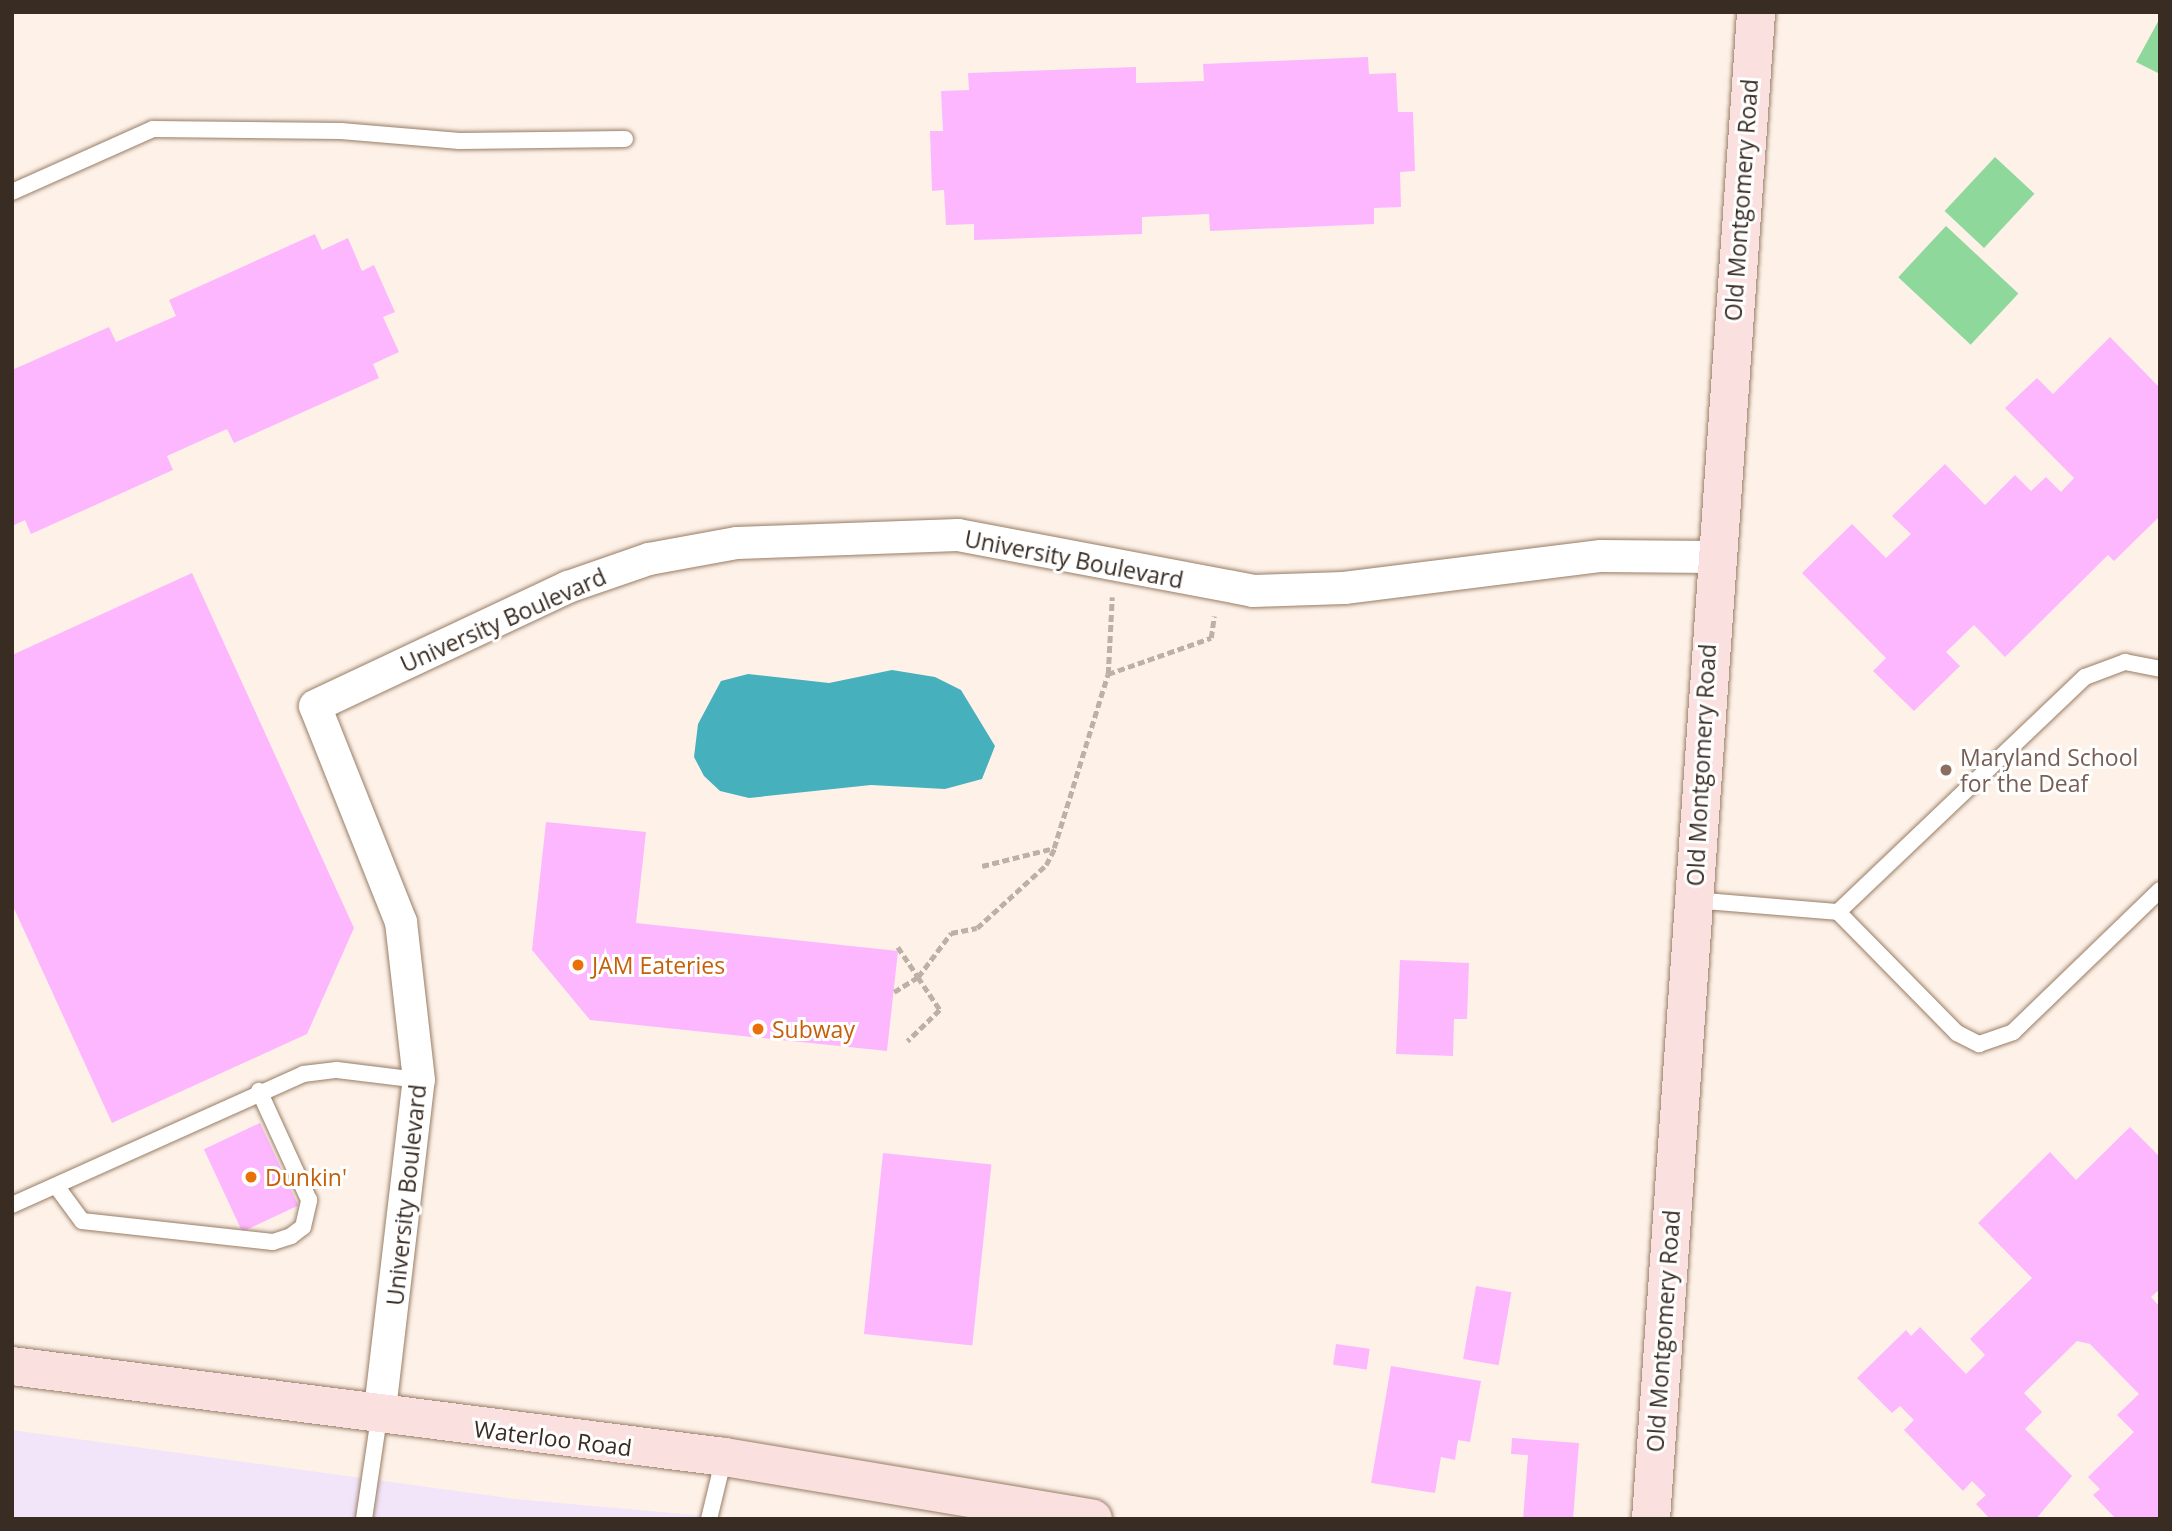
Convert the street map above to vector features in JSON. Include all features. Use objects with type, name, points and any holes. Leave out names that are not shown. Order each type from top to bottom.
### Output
[{"type":"street","name":"Old Montgomery Road","points":[[1651,1519],[1713,557],[1756,12]]},
{"type":"street","name":"University Boulevard","points":[[379,1418],[419,1080],[401,922],[315,706],[568,587],[649,559],[737,543],[958,535],[1217,587],[1344,588],[1601,556],[1713,557]]},
{"type":"street","name":"Waterloo Road","points":[[12,1367],[379,1418],[724,1457],[971,1508],[1093,1519]]},
{"type":"lane","points":[[12,192],[153,129],[341,131],[460,141],[625,139]]},
{"type":"lane","points":[[1838,912],[2085,677],[2125,662],[2160,669]]},
{"type":"lane","points":[[1692,900],[1838,912],[1956,1033],[1979,1044],[2012,1032],[2160,890]]},
{"type":"lane","points":[[12,1205],[57,1187],[260,1091],[303,1074],[337,1070],[419,1080]]},
{"type":"lane","points":[[57,1187],[82,1221],[273,1242],[291,1236],[307,1221],[309,1200],[260,1091]]},
{"type":"lane","points":[[364,1519],[379,1418]]},
{"type":"lane","points":[[709,1519],[724,1457]]},
{"type":"path","points":[[894,992],[918,977],[951,933],[977,928],[1046,865],[1054,848],[1108,674],[1114,568]]},
{"type":"path","points":[[1108,674],[1211,638],[1217,587]]},
{"type":"path","points":[[982,866],[1023,861],[1054,848]]},
{"type":"path","points":[[898,947],[940,1010],[908,1041]]},
{"type":"shaded area","points":[[12,1430],[515,1499],[740,1519],[12,1519]]},
{"type":"green space","points":[[2160,18],[2160,74],[2136,62]]},
{"type":"green space","points":[[1995,157],[2034,194],[1984,248],[1945,211]]},
{"type":"green space","points":[[1946,226],[2018,294],[1971,345],[1898,277]]},
{"type":"water","points":[[892,670],[935,677],[961,690],[995,746],[982,779],[945,789],[871,785],[749,798],[720,791],[704,776],[694,757],[698,724],[721,681],[748,674],[829,683]]},
{"type":"building","points":[[1368,57],[1369,74],[1396,73],[1398,112],[1413,112],[1415,171],[1400,172],[1401,207],[1374,208],[1374,224],[1210,231],[1209,214],[1142,217],[1142,234],[974,240],[974,224],[946,225],[944,190],[932,191],[930,131],[943,131],[941,91],[969,90],[968,73],[1136,67],[1136,83],[1204,81],[1203,64]]},
{"type":"building","points":[[315,234],[322,250],[348,238],[362,271],[374,265],[395,312],[383,317],[399,352],[373,364],[379,378],[234,443],[227,429],[167,456],[173,470],[31,534],[25,520],[12,526],[12,370],[109,327],[116,342],[176,316],[169,300]]},
{"type":"building","points":[[2110,337],[2160,388],[2160,516],[2114,561],[2108,555],[2005,657],[1974,625],[1946,652],[1960,666],[1914,711],[1873,671],[1886,658],[1802,573],[1852,524],[1886,558],[1911,534],[1892,516],[1945,464],[1985,505],[2015,475],[2031,491],[2046,477],[2061,492],[2074,478],[2005,408],[2037,378],[2053,394]]},
{"type":"building","points":[[192,573],[354,928],[307,1034],[112,1123],[12,904],[12,655]]},
{"type":"building","points":[[546,822],[646,832],[636,923],[898,951],[887,1051],[590,1020],[532,950]]},
{"type":"building","points":[[1400,960],[1469,963],[1467,1019],[1454,1019],[1453,1056],[1396,1054]]},
{"type":"building","name":"Dunkin'","points":[[260,1123],[298,1205],[242,1232],[204,1149]]},
{"type":"building","points":[[2130,1127],[2160,1157],[2160,1289],[2151,1297],[2160,1307],[2160,1519],[2116,1519],[2093,1495],[2100,1489],[2088,1477],[2134,1432],[2117,1415],[2139,1394],[2090,1344],[2077,1341],[2024,1393],[2042,1412],[2025,1429],[2072,1476],[2036,1519],[1990,1519],[1976,1504],[1986,1495],[1972,1481],[1963,1491],[1904,1430],[1914,1420],[1900,1406],[1892,1413],[1857,1378],[1906,1330],[1911,1336],[1920,1327],[1966,1374],[1985,1355],[1970,1339],[2032,1278],[1978,1223],[2050,1152],[2076,1180]]},
{"type":"building","points":[[883,1153],[991,1164],[972,1345],[864,1334]]},
{"type":"building","points":[[1476,1286],[1511,1292],[1499,1365],[1463,1359]]},
{"type":"building","points":[[1336,1344],[1370,1349],[1367,1370],[1333,1365]]},
{"type":"building","points":[[1391,1366],[1481,1381],[1470,1442],[1458,1440],[1455,1460],[1441,1457],[1435,1493],[1371,1483]]},
{"type":"building","points":[[1512,1438],[1579,1443],[1573,1519],[1523,1519],[1528,1455],[1511,1454]]},
{"type":"place","name":"Maryland School for the Deaf","points":[[1946,770]]},
{"type":"place","name":"JAM Eateries","points":[[578,965]]},
{"type":"place","name":"Subway","points":[[758,1029]]},
{"type":"place","name":"Dunkin'","points":[[251,1177]]}]
